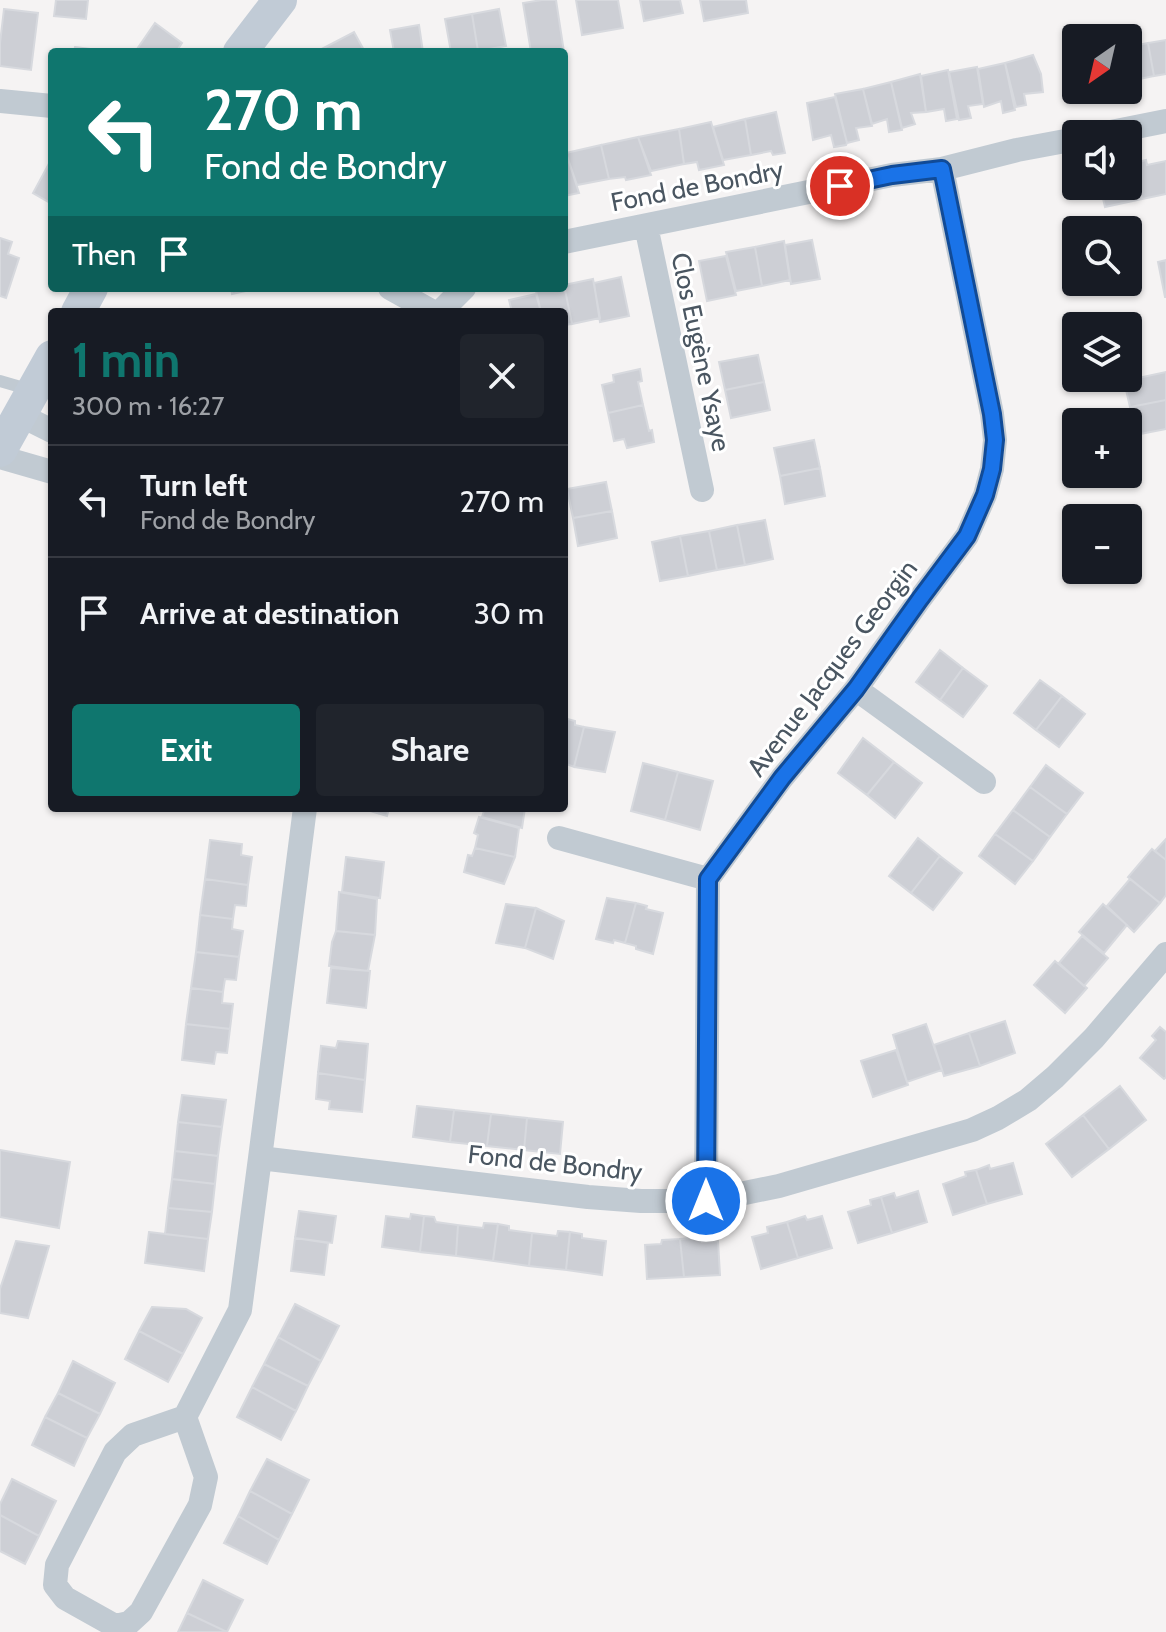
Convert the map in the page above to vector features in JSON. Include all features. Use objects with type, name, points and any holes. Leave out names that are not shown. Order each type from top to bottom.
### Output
[{"type":"main road","points":[[243,48],[280,0]]},
{"type":"main road","points":[[0,450],[48,364]]},
{"type":"street","points":[[0,101],[48,106]]},
{"type":"street","points":[[1142,126],[1166,121]]},
{"type":"street","name":"Fond de Bondry","points":[[568,241],[892,175],[942,169],[1062,142]]},
{"type":"street","name":"Avenue Jacques Georgin","points":[[708,879],[782,778],[856,689],[967,536],[985,495],[995,440],[992,414],[942,169]]},
{"type":"street","name":"Clos Eugène Ysaye","points":[[646,226],[702,490]]},
{"type":"street","points":[[397,292],[426,308]]},
{"type":"street","points":[[444,308],[460,292]]},
{"type":"street","points":[[27,403],[48,427]]},
{"type":"street","points":[[0,457],[48,471]]},
{"type":"street","points":[[856,689],[984,782]]},
{"type":"street","points":[[185,1417],[206,1477],[200,1505],[141,1612],[129,1623],[115,1626],[65,1598],[55,1585],[57,1565],[115,1452],[133,1435],[185,1417],[240,1310],[304,812]]},
{"type":"street","points":[[559,838],[708,879],[706,1201]]},
{"type":"street","name":"Fond de Bondry","points":[[260,1158],[641,1201],[706,1201],[779,1186],[950,1137],[998,1118],[1028,1100],[1055,1077],[1094,1038],[1166,954]]},
{"type":"lane","points":[[0,381],[27,403]]},
{"type":"building","points":[[56,0],[88,0],[86,19],[54,16]]},
{"type":"building","points":[[556,0],[563,48],[530,48],[523,3]]},
{"type":"building","points":[[576,0],[618,0],[623,28],[582,35]]},
{"type":"building","points":[[640,0],[680,0],[683,13],[644,21]]},
{"type":"building","points":[[700,0],[746,0],[748,13],[704,21]]},
{"type":"building","points":[[4,9],[38,13],[31,70],[0,66]]},
{"type":"building","points":[[499,9],[506,46],[478,48],[472,14]]},
{"type":"building","points":[[472,14],[478,48],[450,48],[445,19]]},
{"type":"building","points":[[155,23],[182,43],[179,48],[138,48]]},
{"type":"building","points":[[419,25],[422,48],[393,48],[390,30]]},
{"type":"building","points":[[354,32],[363,48],[324,48]]},
{"type":"building","points":[[1166,40],[1166,74],[1154,76],[1148,43]]},
{"type":"building","points":[[1148,43],[1154,76],[1142,78],[1142,44]]},
{"type":"building","points":[[1033,55],[1041,74],[1043,92],[1024,94],[1026,105],[1016,107],[1005,63]]},
{"type":"building","points":[[1005,63],[1015,110],[1003,113],[1001,101],[984,107],[978,69]]},
{"type":"building","points":[[977,67],[983,104],[968,106],[971,118],[959,120],[949,72]]},
{"type":"building","points":[[948,70],[957,119],[946,121],[944,109],[926,112],[921,76]]},
{"type":"building","points":[[920,74],[926,112],[911,113],[915,124],[902,128],[891,82]]},
{"type":"building","points":[[891,82],[902,130],[889,132],[887,119],[872,124],[863,89]]},
{"type":"building","points":[[863,89],[872,126],[856,128],[859,140],[847,143],[835,94]]},
{"type":"building","points":[[835,97],[847,143],[834,147],[831,135],[813,140],[807,103]]},
{"type":"building","points":[[776,112],[785,153],[773,155],[771,151],[751,155],[745,119]]},
{"type":"building","points":[[745,119],[751,155],[723,160],[713,127]]},
{"type":"building","points":[[711,122],[724,165],[699,170],[697,162],[684,164],[679,129]]},
{"type":"building","points":[[679,129],[684,164],[651,171],[638,137]]},
{"type":"building","points":[[638,137],[651,175],[626,180],[625,177],[609,179],[601,145]]},
{"type":"building","points":[[601,145],[609,179],[577,185],[568,153]]},
{"type":"building","points":[[568,159],[579,193],[568,195]]},
{"type":"building","points":[[1146,160],[1147,165],[1166,161],[1166,194],[1142,199],[1142,161]]},
{"type":"building","points":[[48,165],[48,202],[33,193]]},
{"type":"building","points":[[1103,200],[1137,200],[1105,207]]},
{"type":"building","points":[[0,238],[12,242],[8,254],[19,258],[6,298],[0,296]]},
{"type":"building","points":[[812,240],[820,279],[791,284],[785,245]]},
{"type":"building","points":[[784,241],[790,280],[762,286],[755,247]]},
{"type":"building","points":[[755,247],[762,286],[736,291],[726,252]]},
{"type":"building","points":[[726,256],[736,295],[707,301],[699,261]]},
{"type":"building","points":[[1166,260],[1166,297],[1165,297],[1158,262]]},
{"type":"building","points":[[621,277],[629,316],[600,322],[594,283]]},
{"type":"building","points":[[593,279],[600,318],[572,324],[565,292],[568,292],[568,284]]},
{"type":"building","points":[[536,292],[565,292],[572,324],[568,324],[568,308],[540,308]]},
{"type":"building","points":[[536,294],[540,308],[511,308],[509,300]]},
{"type":"building","points":[[758,355],[764,382],[725,390],[719,362]]},
{"type":"building","points":[[640,369],[642,381],[638,382],[643,405],[608,413],[602,385],[614,382],[613,375]]},
{"type":"building","points":[[1166,372],[1166,400],[1130,407],[1127,392],[1142,392],[1142,377]]},
{"type":"building","points":[[764,382],[770,410],[731,418],[725,390]]},
{"type":"building","points":[[1166,400],[1166,429],[1142,434],[1142,408],[1130,407]]},
{"type":"building","points":[[643,405],[654,442],[627,448],[624,439],[614,441],[608,413]]},
{"type":"building","points":[[814,440],[820,468],[780,476],[774,448]]},
{"type":"building","points":[[820,468],[825,496],[785,504],[780,476]]},
{"type":"building","points":[[606,482],[612,511],[573,518],[568,489]]},
{"type":"building","points":[[612,511],[617,538],[578,546],[573,518]]},
{"type":"building","points":[[765,520],[773,559],[745,565],[737,525]]},
{"type":"building","points":[[737,525],[745,565],[717,570],[709,531]]},
{"type":"building","points":[[709,531],[717,570],[688,576],[680,536]]},
{"type":"building","points":[[680,536],[688,576],[660,581],[652,542]]},
{"type":"building","points":[[940,650],[963,668],[940,700],[916,682]]},
{"type":"building","points":[[963,668],[987,686],[963,717],[940,700]]},
{"type":"building","points":[[1040,680],[1062,696],[1036,730],[1014,713]]},
{"type":"building","points":[[1062,696],[1085,714],[1059,747],[1036,730]]},
{"type":"building","points":[[568,719],[584,727],[574,767],[568,765]]},
{"type":"building","points":[[584,727],[615,732],[605,772],[574,767]]},
{"type":"building","points":[[863,738],[894,762],[867,795],[838,773]]},
{"type":"building","points":[[894,762],[922,783],[895,818],[867,795]]},
{"type":"building","points":[[643,763],[678,772],[665,820],[631,811]]},
{"type":"building","points":[[1046,765],[1083,793],[1067,814],[1030,787]]},
{"type":"building","points":[[678,772],[713,781],[700,830],[665,820]]},
{"type":"building","points":[[1030,787],[1067,814],[1050,837],[1013,810]]},
{"type":"building","points":[[1013,810],[1050,837],[1033,861],[995,834]]},
{"type":"building","points":[[484,812],[524,812],[522,828],[482,817]]},
{"type":"building","points":[[479,817],[519,828],[515,857],[475,848],[478,835],[474,833]]},
{"type":"building","points":[[995,834],[1033,861],[1015,884],[979,856]]},
{"type":"building","points":[[918,838],[940,856],[911,893],[889,876]]},
{"type":"building","points":[[1166,839],[1166,860],[1155,851]]},
{"type":"building","points":[[210,840],[242,844],[241,855],[252,857],[248,885],[205,879]]},
{"type":"building","points":[[475,848],[515,857],[504,884],[464,872],[468,855],[472,856]]},
{"type":"building","points":[[1152,849],[1166,860],[1166,895],[1160,903],[1128,877]]},
{"type":"building","points":[[940,856],[962,873],[933,910],[911,893]]},
{"type":"building","points":[[346,857],[384,862],[380,898],[342,892]]},
{"type":"building","points":[[205,879],[248,885],[246,906],[235,905],[233,919],[200,915]]},
{"type":"building","points":[[1130,879],[1160,903],[1134,932],[1107,906]]},
{"type":"building","points":[[339,892],[377,899],[375,935],[336,931]]},
{"type":"building","points":[[607,898],[636,903],[625,943],[596,939]]},
{"type":"building","points":[[636,903],[663,913],[653,954],[625,943]]},
{"type":"building","points":[[506,904],[536,908],[525,948],[496,943]]},
{"type":"building","points":[[1103,904],[1127,925],[1104,953],[1079,932]]},
{"type":"building","points":[[536,908],[564,921],[553,959],[525,948]]},
{"type":"building","points":[[200,915],[233,919],[232,929],[243,931],[239,957],[196,952]]},
{"type":"building","points":[[336,931],[375,935],[368,971],[329,966]]},
{"type":"building","points":[[1082,936],[1108,958],[1084,986],[1059,963]]},
{"type":"building","points":[[196,952],[239,957],[236,980],[225,979],[223,992],[191,988]]},
{"type":"building","points":[[1055,961],[1087,988],[1065,1013],[1034,985]]},
{"type":"building","points":[[331,968],[370,971],[366,1008],[327,1003]]},
{"type":"building","points":[[191,988],[223,992],[222,1003],[233,1004],[230,1029],[186,1024]]},
{"type":"building","points":[[1005,1021],[1015,1053],[980,1066],[969,1033]]},
{"type":"building","points":[[186,1024],[230,1029],[227,1053],[216,1052],[214,1064],[182,1060]]},
{"type":"building","points":[[926,1024],[942,1070],[907,1082],[893,1035]]},
{"type":"building","points":[[1160,1027],[1166,1032],[1164,1079],[1140,1058],[1156,1040],[1152,1036]]},
{"type":"building","points":[[969,1033],[980,1066],[944,1076],[934,1045]]},
{"type":"building","points":[[338,1041],[368,1044],[365,1080],[318,1073],[321,1046],[336,1048]]},
{"type":"building","points":[[896,1050],[908,1085],[873,1097],[861,1061]]},
{"type":"building","points":[[318,1073],[365,1080],[362,1112],[329,1109],[330,1101],[316,1099]]},
{"type":"building","points":[[1120,1086],[1146,1120],[1109,1149],[1083,1115]]},
{"type":"building","points":[[182,1095],[226,1100],[222,1127],[178,1122]]},
{"type":"building","points":[[417,1106],[454,1110],[450,1142],[413,1137]]},
{"type":"building","points":[[454,1110],[491,1114],[487,1146],[450,1142]]},
{"type":"building","points":[[491,1114],[527,1118],[524,1150],[487,1146]]},
{"type":"building","points":[[1083,1115],[1109,1149],[1072,1177],[1046,1144]]},
{"type":"building","points":[[527,1118],[563,1122],[560,1154],[524,1150]]},
{"type":"building","points":[[178,1122],[222,1127],[218,1156],[175,1151]]},
{"type":"building","points":[[0,1150],[70,1162],[59,1228],[0,1217]]},
{"type":"building","points":[[175,1151],[218,1156],[215,1184],[172,1179]]},
{"type":"building","points":[[1013,1163],[1022,1194],[987,1204],[976,1170],[989,1165],[990,1169]]},
{"type":"building","points":[[976,1170],[987,1204],[953,1215],[943,1184],[966,1176],[965,1172]]},
{"type":"building","points":[[172,1179],[215,1184],[212,1212],[168,1208]]},
{"type":"building","points":[[918,1191],[927,1222],[892,1233],[881,1197],[894,1193],[896,1198]]},
{"type":"building","points":[[881,1197],[892,1233],[858,1243],[848,1212],[871,1205],[870,1200]]},
{"type":"building","points":[[168,1208],[212,1212],[208,1239],[165,1234]]},
{"type":"building","points":[[299,1211],[336,1216],[332,1243],[295,1238]]},
{"type":"building","points":[[411,1214],[424,1216],[420,1252],[382,1247],[386,1216],[410,1219]]},
{"type":"building","points":[[424,1216],[434,1217],[436,1222],[458,1225],[456,1256],[420,1252]]},
{"type":"building","points":[[805,1216],[807,1220],[822,1216],[832,1248],[798,1258],[787,1222]]},
{"type":"building","points":[[787,1222],[798,1258],[761,1269],[752,1237],[768,1233],[767,1227]]},
{"type":"building","points":[[484,1223],[498,1224],[493,1261],[456,1256],[458,1225],[483,1228]]},
{"type":"building","points":[[498,1224],[509,1226],[509,1230],[532,1233],[529,1266],[493,1261]]},
{"type":"building","points":[[558,1231],[570,1232],[566,1270],[529,1266],[532,1233],[557,1236]]},
{"type":"building","points":[[149,1232],[208,1239],[204,1271],[145,1263]]},
{"type":"building","points":[[570,1232],[582,1234],[582,1238],[606,1241],[602,1275],[566,1270]]},
{"type":"building","points":[[702,1237],[702,1242],[718,1241],[720,1275],[684,1277],[680,1239]]},
{"type":"building","points":[[295,1238],[328,1243],[324,1275],[291,1271]]},
{"type":"building","points":[[680,1239],[684,1277],[647,1279],[645,1245]]},
{"type":"building","points":[[16,1241],[49,1246],[28,1318],[0,1313],[0,1289]]},
{"type":"building","points":[[295,1304],[339,1326],[321,1361],[278,1337]]},
{"type":"building","points":[[152,1307],[186,1309],[202,1318],[183,1354],[139,1331]]},
{"type":"building","points":[[139,1331],[183,1354],[168,1382],[125,1359]]},
{"type":"building","points":[[278,1337],[321,1361],[308,1386],[264,1364]]},
{"type":"building","points":[[73,1361],[115,1383],[100,1414],[58,1393]]},
{"type":"building","points":[[264,1364],[308,1386],[296,1411],[252,1387]]},
{"type":"building","points":[[252,1387],[296,1411],[281,1440],[237,1417]]},
{"type":"building","points":[[58,1393],[100,1414],[87,1438],[45,1417]]},
{"type":"building","points":[[45,1417],[87,1438],[74,1466],[32,1445]]},
{"type":"building","points":[[267,1459],[309,1480],[292,1514],[250,1491]]},
{"type":"building","points":[[12,1479],[56,1501],[39,1536],[0,1515],[0,1504]]},
{"type":"building","points":[[250,1491],[292,1514],[279,1540],[238,1516]]},
{"type":"building","points":[[0,1515],[39,1536],[25,1564],[0,1551]]},
{"type":"building","points":[[238,1516],[279,1540],[267,1564],[224,1543]]},
{"type":"building","points":[[203,1580],[243,1600],[227,1632],[187,1613]]},
{"type":"building","points":[[187,1613],[227,1632],[178,1632]]},
{"type":"route","points":[[706,1201],[708,879],[782,778],[856,689],[967,536],[985,495],[992,469],[995,440],[992,414],[942,169],[840,186]]}]
